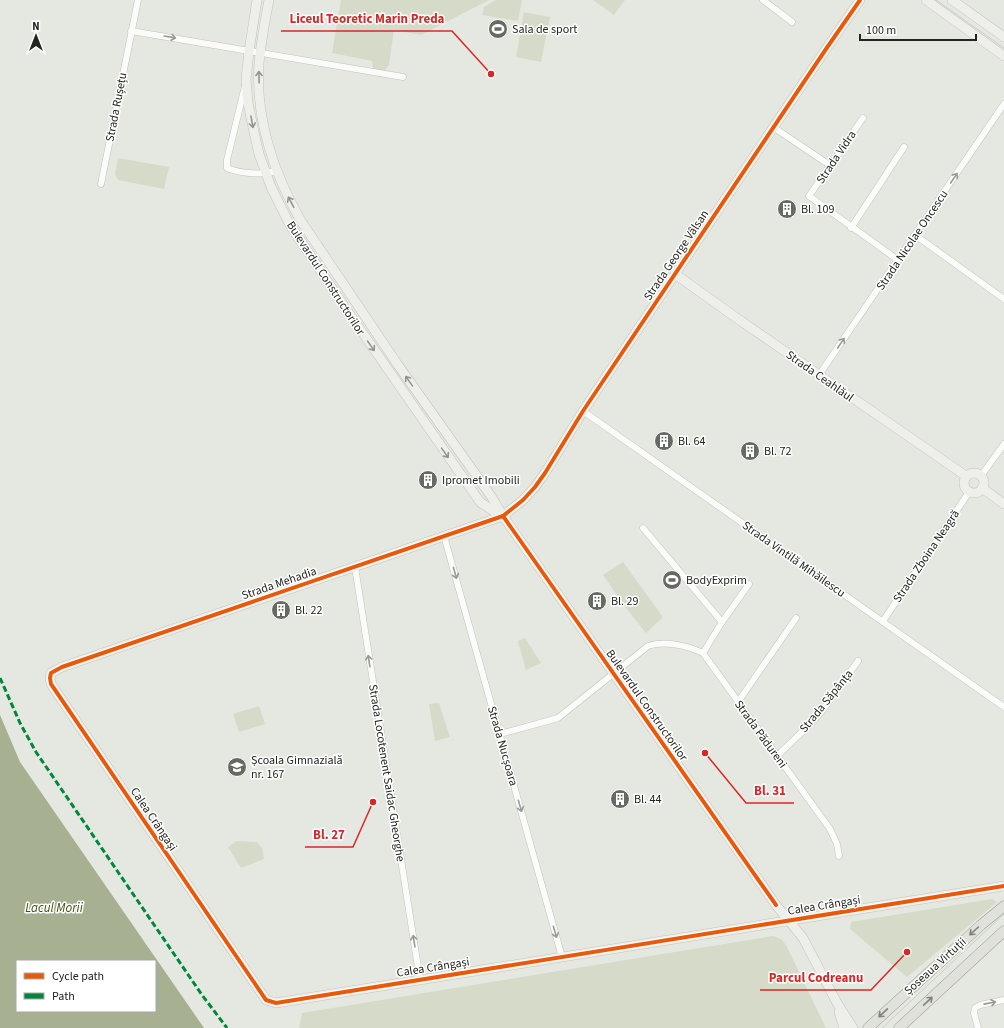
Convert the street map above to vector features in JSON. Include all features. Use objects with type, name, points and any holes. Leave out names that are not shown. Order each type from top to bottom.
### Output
[{"type":"main road","name":"Șoseaua Virtuții","points":[[868,1028],[981,925],[1004,906]]},
{"type":"main road","name":"Șoseaua Virtuții","points":[[899,1028],[1004,930]]},
{"type":"street","name":"Strada Rușețu","points":[[101,184],[138,0]]},
{"type":"street","name":"Bulevardul Constructorilor","points":[[257,0],[246,79],[248,103],[254,132],[266,174],[277,199],[290,225],[347,311],[480,502],[503,516]]},
{"type":"street","name":"Bulevardul Constructorilor","points":[[269,0],[260,53],[260,102],[265,130],[277,171],[301,221],[419,396],[491,496],[503,516],[613,674],[776,905],[803,938],[837,1003],[853,1028]]},
{"type":"street","points":[[763,0],[792,22]]},
{"type":"street","name":"Strada George Vâlsan","points":[[503,516],[515,507],[535,487],[583,410],[860,0]]},
{"type":"street","points":[[926,0],[1004,56]]},
{"type":"street","points":[[952,0],[1004,37]]},
{"type":"street","points":[[131,30],[403,77]]},
{"type":"street","points":[[246,79],[227,160],[227,168],[235,171],[266,174],[277,171]]},
{"type":"street","name":"Strada Nicolae Oncescu","points":[[820,375],[1003,105]]},
{"type":"street","name":"Strada Vidra","points":[[851,228],[809,196],[863,118]]},
{"type":"street","points":[[773,127],[831,166]]},
{"type":"street","points":[[898,260],[851,228],[904,147]]},
{"type":"street","points":[[915,235],[1004,298]]},
{"type":"street","name":"Strada Ceahlăul","points":[[675,274],[966,476]]},
{"type":"street","points":[[410,402],[419,396]]},
{"type":"street","name":"Strada Vintilă Mihăilescu","points":[[583,410],[1004,707]]},
{"type":"street","points":[[981,476],[1004,444]]},
{"type":"street","points":[[975,473],[981,476],[984,482],[982,488],[977,492],[969,492],[964,486],[964,479],[966,476],[968,474],[975,473]]},
{"type":"street","points":[[982,488],[1004,504]]},
{"type":"street","name":"Strada Zboina Neagră","points":[[883,621],[969,492]]},
{"type":"street","name":"Strada Mehadia","points":[[62,667],[503,516]]},
{"type":"street","points":[[643,528],[722,622]]},
{"type":"street","name":"Strada Nucșoara","points":[[444,536],[562,957]]},
{"type":"street","name":"Strada Locotenent Saidac Gheorghe","points":[[355,567],[420,980]]},
{"type":"street","points":[[500,734],[558,718],[648,646],[655,643],[694,649],[703,653],[722,622],[749,584]]},
{"type":"street","points":[[738,702],[796,618]]},
{"type":"street","name":"Strada Pădureni","points":[[703,653],[830,829],[837,844],[839,856]]},
{"type":"street","name":"Strada Săpânța","points":[[777,756],[822,711],[858,661]]},
{"type":"street","name":"Calea Crângași","points":[[62,667],[51,673],[51,684],[266,1000],[276,1003],[1004,886]]},
{"type":"street","points":[[978,1028],[974,1013],[975,1008],[980,1005],[1004,1000]]},
{"type":"street","name":"Bulevardul Constructorilor","points":[[837,1003],[844,1028]]},
{"type":"shaded area","points":[[341,0],[489,0],[421,35],[394,30],[389,65],[384,71],[373,69],[372,61],[332,53]]},
{"type":"shaded area","points":[[496,0],[522,0],[518,21],[482,15],[484,7]]},
{"type":"shaded area","points":[[593,0],[625,0],[614,15]]},
{"type":"shaded area","points":[[524,12],[550,17],[541,62],[516,57]]},
{"type":"shaded area","points":[[118,158],[169,167],[164,189],[118,180],[115,174]]},
{"type":"shaded area","points":[[623,562],[663,617],[646,633],[603,575]]},
{"type":"shaded area","points":[[525,638],[541,663],[526,670],[518,641]]},
{"type":"shaded area","points":[[439,703],[450,737],[435,741],[429,704]]},
{"type":"shaded area","points":[[259,706],[265,724],[239,732],[233,714]]},
{"type":"shaded area","points":[[237,841],[257,842],[262,848],[264,859],[241,868],[228,847]]},
{"type":"shaded area","points":[[992,899],[997,902],[907,977],[850,929],[851,922]]},
{"type":"shaded area","points":[[773,936],[781,939],[786,945],[826,1028],[299,1028],[302,1013]]},
{"type":"water","name":"Lacul Morii","points":[[0,715],[20,762],[204,1028],[0,1028]]},
{"type":"tram line","points":[[936,0],[1004,48]]},
{"type":"tram line","points":[[882,1028],[1004,914]]},
{"type":"marked path","points":[[0,678],[20,723],[36,752],[202,995],[227,1028]]},
{"type":"cycle path","points":[[860,0],[583,411],[545,473],[523,500],[503,516],[62,667],[51,673],[50,678],[51,684],[266,1000],[276,1003],[1004,886]]},
{"type":"cycle path","points":[[503,516],[776,905]]},
{"type":"place","name":"Sala de sport","points":[[498,29]]},
{"type":"place","name":"Liceul Teoretic Marin Preda","points":[[491,74]]},
{"type":"place","name":"Bl. 109","points":[[787,209]]},
{"type":"place","name":"Bl. 64","points":[[664,441]]},
{"type":"place","name":"Bl. 72","points":[[750,451]]},
{"type":"place","name":"Ipromet Imobili","points":[[428,480]]},
{"type":"place","name":"BodyExprim","points":[[672,580]]},
{"type":"place","name":"Bl. 29","points":[[597,601]]},
{"type":"place","name":"Bl. 22","points":[[281,610]]},
{"type":"place","name":"Bl. 31","points":[[705,753]]},
{"type":"place","name":"Școala Gimnazială nr. 167","points":[[237,767]]},
{"type":"place","name":"Bl. 44","points":[[620,799]]},
{"type":"place","name":"Bl. 27","points":[[373,802]]},
{"type":"place","name":"Parcul Codreanu","points":[[907,952]]}]
